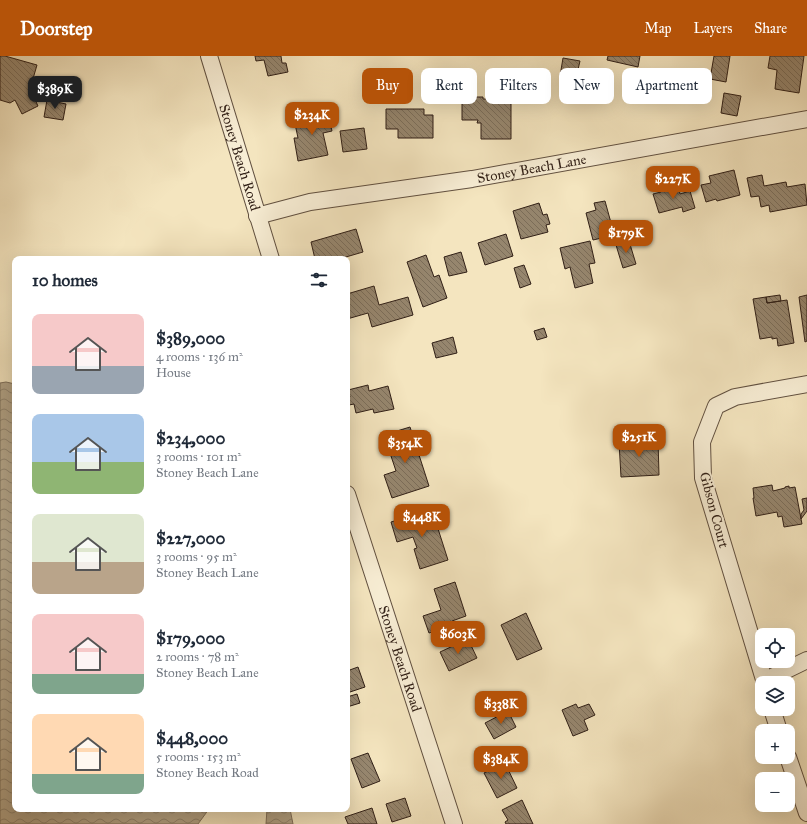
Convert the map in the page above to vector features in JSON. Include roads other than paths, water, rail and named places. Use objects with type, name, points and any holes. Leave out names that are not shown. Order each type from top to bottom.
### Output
[{"type":"street","name":"Stoney Beach Road","points":[[209,56],[270,256]]},
{"type":"street","name":"Stoney Beach Lane","points":[[257,216],[310,202],[472,179],[807,119]]},
{"type":"street","name":"Gibson Court","points":[[762,676],[703,478],[702,442],[716,406],[735,397],[807,384]]},
{"type":"street","name":"Stoney Beach Road","points":[[350,503],[454,824]]},
{"type":"street","name":"Gibson Court","points":[[776,676],[807,660]]},
{"type":"street","points":[[790,764],[807,813]]},
{"type":"water","points":[[0,383],[12,383],[12,812],[207,812],[198,824],[0,824]]},
{"type":"water","points":[[267,812],[291,812],[293,824],[266,824]]}]
